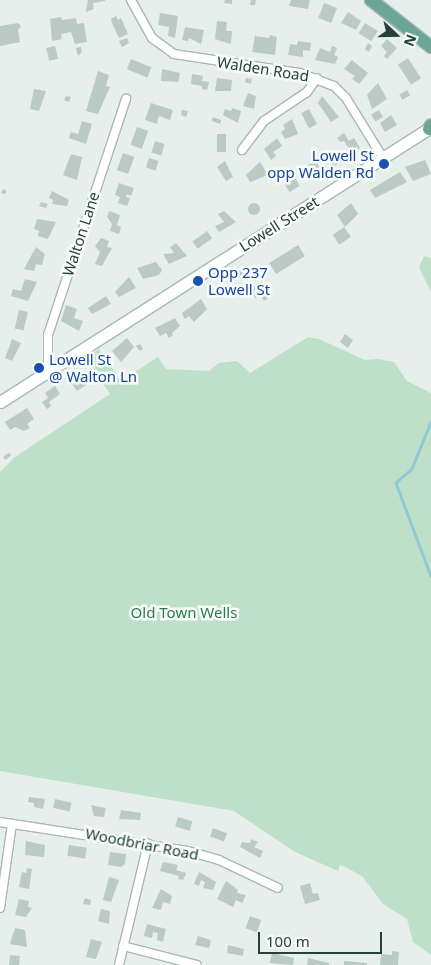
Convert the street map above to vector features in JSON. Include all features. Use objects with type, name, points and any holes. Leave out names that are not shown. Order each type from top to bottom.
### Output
[{"type":"main road","points":[[371,0],[431,47]]},
{"type":"main road","points":[[418,37],[431,55]]},
{"type":"main road","name":"Lowell Street","points":[[0,402],[430,127]]},
{"type":"street","name":"Walden Road","points":[[131,0],[152,38],[174,54],[317,78],[346,98],[383,158]]},
{"type":"street","points":[[242,150],[264,121],[307,92],[317,78]]},
{"type":"street","name":"Walton Lane","points":[[48,371],[48,335],[126,98]]},
{"type":"street","name":"Woodbriar Road","points":[[0,822],[148,843],[206,856],[278,888]]},
{"type":"street","points":[[0,908],[12,824]]},
{"type":"street","points":[[119,965],[148,843]]},
{"type":"street","points":[[123,946],[198,965]]},
{"type":"green space","points":[[424,256],[431,258],[431,292],[419,267]]},
{"type":"green space","name":"Old Town Wells","points":[[308,337],[319,339],[365,360],[378,359],[394,362],[407,381],[431,393],[431,955],[413,942],[407,919],[383,904],[362,876],[340,865],[338,871],[295,852],[234,811],[0,771],[0,472],[15,457],[110,394],[86,357],[99,349],[121,381],[158,357],[166,369],[209,371],[219,363],[237,361],[250,373]]},
{"type":"building","points":[[88,0],[105,1],[93,3],[94,9],[86,12]]},
{"type":"building","points":[[225,0],[232,0],[232,4],[224,3]]},
{"type":"building","points":[[251,0],[256,0],[255,5],[250,5]]},
{"type":"building","points":[[291,0],[310,0],[308,9],[289,6]]},
{"type":"building","points":[[324,3],[337,8],[331,23],[318,18]]},
{"type":"building","points":[[348,12],[361,21],[356,30],[341,23]]},
{"type":"building","points":[[160,13],[178,16],[175,38],[168,36],[169,27],[158,25]]},
{"type":"building","points":[[116,16],[118,20],[121,18],[128,34],[119,38],[111,19]]},
{"type":"building","points":[[61,17],[62,20],[76,18],[77,24],[84,23],[87,42],[75,44],[71,32],[61,34],[62,39],[52,41],[50,19]]},
{"type":"building","points":[[217,21],[227,22],[226,31],[232,31],[231,44],[215,39]]},
{"type":"building","points":[[18,23],[21,26],[18,30],[20,42],[0,46],[0,26]]},
{"type":"building","points":[[365,23],[378,31],[371,41],[359,33]]},
{"type":"building","points":[[185,27],[204,30],[201,44],[189,38],[188,41],[182,40]]},
{"type":"building","points":[[270,35],[277,37],[275,55],[252,52],[255,36],[269,38]]},
{"type":"building","points":[[127,38],[129,43],[122,47],[119,41]]},
{"type":"building","points":[[387,39],[397,48],[387,59],[384,56],[387,52],[381,46]]},
{"type":"building","points":[[298,41],[311,43],[310,51],[303,50],[303,57],[288,55],[290,44],[297,45]]},
{"type":"building","points":[[368,43],[372,46],[369,52],[365,49]]},
{"type":"building","points":[[55,46],[58,59],[49,61],[46,48]]},
{"type":"building","points":[[332,46],[337,48],[334,55],[338,57],[335,64],[315,60],[320,48],[330,52]]},
{"type":"building","points":[[81,47],[82,52],[78,56],[76,48]]},
{"type":"building","points":[[408,58],[421,78],[411,85],[398,65]]},
{"type":"building","points":[[131,59],[151,67],[147,77],[127,69]]},
{"type":"building","points":[[352,60],[368,73],[359,84],[352,79],[355,76],[344,69]]},
{"type":"building","points":[[162,69],[180,73],[178,82],[161,81]]},
{"type":"building","points":[[98,71],[109,75],[106,86],[110,87],[98,114],[86,111]]},
{"type":"building","points":[[192,74],[203,76],[202,81],[209,82],[207,90],[202,89],[202,86],[191,84]]},
{"type":"building","points":[[217,78],[232,80],[231,91],[215,91]]},
{"type":"building","points":[[246,78],[252,79],[251,84],[245,82]]},
{"type":"building","points":[[378,83],[387,99],[372,109],[367,95]]},
{"type":"building","points":[[34,89],[46,91],[39,111],[30,109]]},
{"type":"building","points":[[407,90],[410,95],[402,100],[399,95]]},
{"type":"building","points":[[248,93],[256,96],[254,109],[243,106]]},
{"type":"building","points":[[66,96],[71,97],[69,102],[64,100]]},
{"type":"building","points":[[322,96],[339,117],[331,122],[318,103]]},
{"type":"building","points":[[151,103],[173,110],[170,120],[159,116],[157,124],[145,120]]},
{"type":"building","points":[[232,108],[241,111],[238,123],[223,115],[225,109],[231,111]]},
{"type":"building","points":[[309,109],[317,124],[309,128],[301,113]]},
{"type":"building","points":[[182,110],[188,111],[186,117],[181,115]]},
{"type":"building","points":[[379,110],[383,117],[375,121],[371,114]]},
{"type":"building","points":[[391,115],[397,125],[385,132],[380,123]]},
{"type":"building","points":[[213,117],[221,120],[220,124],[212,121]]},
{"type":"building","points":[[292,119],[298,134],[285,139],[281,132],[285,129],[283,125]]},
{"type":"building","points":[[82,121],[92,124],[86,144],[69,138],[71,132],[78,134]]},
{"type":"building","points":[[137,127],[148,131],[142,149],[131,145]]},
{"type":"building","points":[[344,133],[349,141],[354,138],[360,148],[352,154],[344,141],[340,142],[337,138]]},
{"type":"building","points":[[217,134],[226,134],[226,152],[217,152]]},
{"type":"building","points":[[277,138],[282,146],[273,152],[276,156],[271,160],[264,149]]},
{"type":"building","points":[[155,141],[165,144],[161,155],[151,152]]},
{"type":"building","points":[[337,152],[343,160],[333,167],[327,159]]},
{"type":"building","points":[[123,153],[134,157],[128,174],[117,170]]},
{"type":"building","points":[[71,154],[82,157],[77,180],[63,175]]},
{"type":"building","points":[[315,155],[321,174],[310,180],[307,166],[313,162],[310,157]]},
{"type":"building","points":[[149,158],[159,161],[156,170],[146,168]]},
{"type":"building","points":[[425,160],[431,174],[413,181],[405,167]]},
{"type":"building","points":[[225,161],[233,177],[226,181],[217,167]]},
{"type":"building","points":[[260,162],[268,175],[250,182],[246,175]]},
{"type":"building","points":[[400,172],[407,182],[375,198],[370,190]]},
{"type":"building","points":[[295,178],[300,186],[290,192],[285,184]]},
{"type":"building","points":[[119,183],[134,188],[131,196],[127,194],[126,197],[130,198],[127,206],[118,203],[120,197],[115,195]]},
{"type":"building","points":[[3,189],[7,191],[5,194],[1,193]]},
{"type":"building","points":[[52,191],[69,200],[67,206],[52,204],[53,200],[49,198]]},
{"type":"building","points":[[41,202],[48,204],[46,208],[39,206]]},
{"type":"building","points":[[252,203],[256,203],[260,209],[256,215],[252,215],[248,211],[248,207]]},
{"type":"building","points":[[351,203],[358,214],[345,227],[337,215]]},
{"type":"building","points":[[109,211],[120,215],[117,225],[121,227],[119,234],[110,231],[112,224],[107,217]]},
{"type":"building","points":[[224,211],[236,222],[219,232],[215,226],[224,222],[218,214]]},
{"type":"building","points":[[37,219],[56,222],[48,239],[38,236],[39,231],[34,229]]},
{"type":"building","points":[[344,227],[351,237],[339,245],[333,235]]},
{"type":"building","points":[[207,231],[212,238],[198,249],[192,242]]},
{"type":"building","points":[[101,238],[109,241],[107,247],[112,248],[102,266],[95,264],[100,252],[95,246]]},
{"type":"building","points":[[176,243],[187,256],[169,264],[163,254],[174,253],[170,247]]},
{"type":"building","points":[[298,245],[305,256],[276,274],[269,263]]},
{"type":"building","points":[[36,247],[45,254],[42,265],[36,264],[34,271],[24,269]]},
{"type":"building","points":[[156,262],[162,270],[159,275],[143,279],[137,268]]},
{"type":"building","points":[[244,269],[248,277],[241,281],[237,274]]},
{"type":"building","points":[[129,277],[136,288],[119,297],[115,292]]},
{"type":"building","points":[[25,279],[37,282],[28,301],[11,296],[13,289],[21,291]]},
{"type":"building","points":[[251,281],[260,295],[255,298],[244,286]]},
{"type":"building","points":[[265,294],[268,298],[264,301],[261,296]]},
{"type":"building","points":[[106,296],[111,304],[92,314],[88,308]]},
{"type":"building","points":[[201,299],[207,309],[194,322],[189,316],[185,319],[182,313]]},
{"type":"building","points":[[66,305],[77,309],[74,318],[83,321],[79,331],[61,321]]},
{"type":"building","points":[[19,310],[28,312],[23,331],[15,329]]},
{"type":"building","points":[[175,318],[180,326],[172,333],[173,335],[169,338],[166,333],[160,336],[155,328]]},
{"type":"building","points":[[345,334],[353,340],[348,348],[340,342]]},
{"type":"building","points":[[127,338],[134,347],[121,362],[112,351]]},
{"type":"building","points":[[12,339],[21,343],[12,361],[5,358]]},
{"type":"building","points":[[140,344],[143,349],[140,351],[136,346]]},
{"type":"building","points":[[83,372],[94,380],[77,391],[70,381]]},
{"type":"building","points":[[55,386],[60,394],[49,402],[51,406],[47,409],[42,402],[48,398],[45,393]]},
{"type":"building","points":[[27,408],[34,419],[27,424],[30,428],[24,431],[15,427],[10,430],[5,422]]},
{"type":"building","points":[[9,453],[11,455],[6,460],[3,457]]},
{"type":"building","points":[[29,797],[45,799],[43,809],[34,807],[34,803],[28,802]]},
{"type":"building","points":[[55,799],[72,803],[70,812],[53,808]]},
{"type":"building","points":[[91,805],[106,808],[104,817],[94,816]]},
{"type":"building","points":[[121,810],[141,813],[140,820],[119,819]]},
{"type":"building","points":[[178,817],[192,821],[190,831],[175,827]]},
{"type":"building","points":[[213,828],[227,833],[224,842],[210,836]]},
{"type":"building","points":[[251,839],[258,842],[254,847],[263,851],[260,858],[240,847],[242,842],[250,843]]},
{"type":"building","points":[[26,841],[45,845],[44,857],[25,855]]},
{"type":"building","points":[[69,845],[87,848],[85,859],[67,856]]},
{"type":"building","points":[[110,852],[126,854],[125,864],[121,867],[108,865]]},
{"type":"building","points":[[163,862],[178,865],[176,870],[186,873],[183,880],[178,879],[179,876],[160,871]]},
{"type":"building","points":[[27,868],[32,869],[29,889],[19,887],[22,872],[26,873]]},
{"type":"building","points":[[199,872],[216,882],[213,890],[203,888],[205,882],[201,880],[199,886],[194,884]]},
{"type":"building","points":[[109,877],[119,880],[111,902],[103,900]]},
{"type":"building","points":[[226,881],[238,890],[237,893],[246,895],[242,903],[236,900],[233,907],[217,899]]},
{"type":"building","points":[[310,883],[313,894],[318,893],[320,900],[305,904],[300,886]]},
{"type":"building","points":[[161,889],[172,896],[170,904],[163,902],[161,910],[152,908]]},
{"type":"building","points":[[85,898],[91,900],[90,905],[83,904]]},
{"type":"building","points":[[19,899],[29,901],[28,907],[32,908],[26,917],[15,915]]},
{"type":"building","points":[[101,909],[110,911],[109,924],[98,921]]},
{"type":"building","points":[[250,916],[261,920],[257,932],[246,928]]},
{"type":"building","points":[[147,924],[166,929],[163,942],[157,940],[158,933],[153,932],[152,938],[144,936]]},
{"type":"building","points":[[15,928],[25,930],[27,947],[10,944]]},
{"type":"building","points":[[198,936],[211,940],[209,948],[195,945]]},
{"type":"building","points":[[91,939],[102,942],[96,959],[86,957]]},
{"type":"building","points":[[228,945],[244,949],[243,956],[227,953]]},
{"type":"building","points":[[392,951],[399,952],[398,965],[380,965],[381,954],[392,955]]},
{"type":"building","points":[[272,953],[294,958],[293,965],[270,963]]},
{"type":"building","points":[[10,955],[20,956],[19,965],[9,965]]},
{"type":"building","points":[[308,958],[329,963],[329,965],[307,965]]},
{"type":"building","points":[[344,961],[367,963],[367,965],[344,965]]},
{"type":"waterway","points":[[431,422],[412,469],[396,483],[431,576]]},
{"type":"place","name":"Lowell St opp Walden Rd","points":[[384,164]]},
{"type":"place","name":"Opp 237 Lowell St","points":[[198,281]]},
{"type":"place","name":"Lowell St @ Walton Ln","points":[[39,368]]}]
